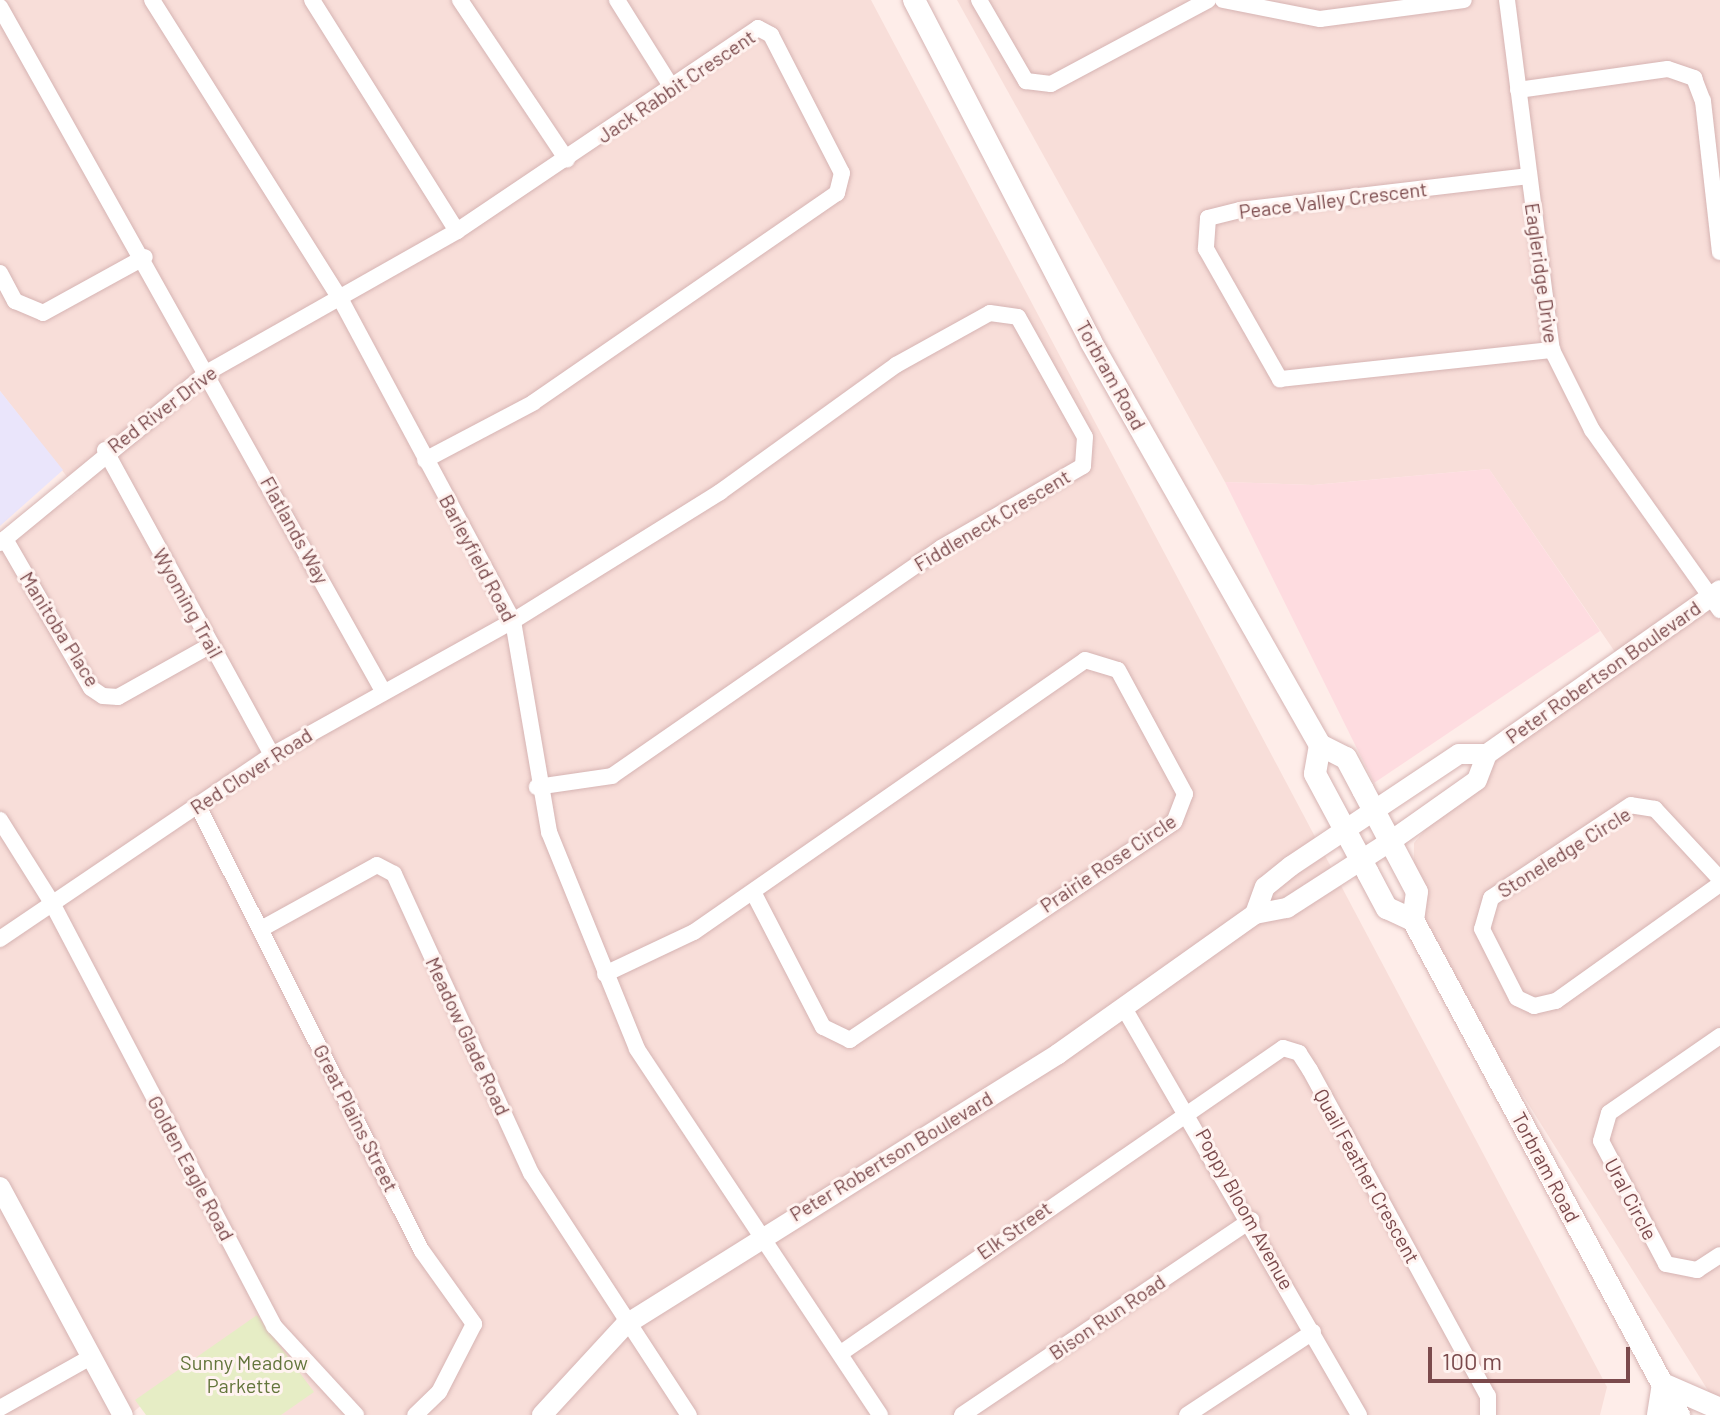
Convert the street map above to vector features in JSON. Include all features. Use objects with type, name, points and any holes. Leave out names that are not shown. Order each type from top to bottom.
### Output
[{"type":"main road","name":"Torbram Road","points":[[914,0],[1091,342],[1320,745],[1346,758],[1376,813],[1417,892],[1413,920],[1679,1415]]},
{"type":"main road","name":"Torbram Road","points":[[1320,745],[1315,774],[1387,908],[1413,920]]},
{"type":"main road","points":[[1658,1415],[1663,1384],[1720,1409]]},
{"type":"street","name":"Barleyfield Road","points":[[152,0],[341,300],[513,621],[537,787],[605,974],[637,1049],[880,1415]]},
{"type":"street","points":[[312,0],[457,231]]},
{"type":"street","points":[[460,0],[567,160]]},
{"type":"street","points":[[617,0],[671,86]]},
{"type":"street","points":[[979,0],[1026,81],[1051,84],[1208,0]]},
{"type":"street","points":[[1223,0],[1320,19],[1464,0]]},
{"type":"street","name":"Eagleridge Drive","points":[[1507,0],[1552,350],[1592,430],[1717,599]]},
{"type":"street","name":"Flatlands Way","points":[[0,7],[145,257],[382,689]]},
{"type":"street","name":"Jack Rabbit Crescent","points":[[341,300],[457,231],[567,160],[758,28],[771,35],[842,173],[837,193],[533,403],[425,460]]},
{"type":"street","points":[[1518,90],[1668,69],[1694,78],[1703,101],[1720,252]]},
{"type":"street","name":"Peace Valley Crescent","points":[[1529,176],[1240,210],[1208,218],[1206,249],[1280,379],[1552,350]]},
{"type":"street","points":[[0,273],[15,301],[43,313],[145,257]]},
{"type":"street","name":"Red River Drive","points":[[2,541],[105,450],[208,372],[341,300]]},
{"type":"street","name":"Fiddleneck Crescent","points":[[513,621],[720,492],[896,365],[990,313],[1018,317],[1085,437],[1083,466],[941,548],[612,776],[537,787]]},
{"type":"street","name":"Wyoming Trail","points":[[105,450],[272,755]]},
{"type":"street","name":"Manitoba Place","points":[[2,541],[91,688],[103,696],[118,697],[211,645]]},
{"type":"street","name":"Peter Robertson Boulevard","points":[[1255,914],[1265,887],[1459,754],[1487,754],[1717,599]]},
{"type":"street","name":"Red Clover Road","points":[[0,939],[272,755],[382,689],[513,621]]},
{"type":"street","name":"Prairie Rose Circle","points":[[605,974],[694,932],[1085,660],[1118,670],[1185,794],[1174,822],[850,1040],[823,1027],[753,892]]},
{"type":"street","name":"Peter Robertson Boulevard","points":[[542,1415],[625,1325],[761,1234],[1124,1008],[1255,914],[1287,908],[1391,841],[1477,780],[1487,754]]},
{"type":"street","name":"Stoneledge Circle","points":[[1631,805],[1655,809],[1720,882],[1556,1001],[1534,1006],[1517,998],[1482,929],[1491,898],[1631,805]]},
{"type":"street","name":"Great Plains Street","points":[[198,806],[422,1251],[474,1324],[439,1392],[415,1415]]},
{"type":"street","name":"Golden Eagle Road","points":[[0,820],[52,903],[274,1326],[356,1415]]},
{"type":"street","name":"Meadow Glade Road","points":[[261,929],[377,865],[394,874],[531,1173],[625,1325]]},
{"type":"street","name":"Poppy Bloom Avenue","points":[[1124,1008],[1187,1107],[1359,1415]]},
{"type":"street","name":"Ural Circle","points":[[1720,1036],[1609,1113],[1601,1141],[1666,1264],[1697,1270],[1720,1255]]},
{"type":"street","name":"Quail Feather Crescent","points":[[1187,1107],[1267,1053],[1299,1053],[1488,1396],[1488,1415]]},
{"type":"street","name":"Elk Street","points":[[841,1353],[1187,1107]]},
{"type":"street","points":[[0,1187],[123,1415]]},
{"type":"street","name":"Bison Run Road","points":[[962,1415],[1251,1220]]},
{"type":"street","points":[[625,1325],[689,1415]]},
{"type":"street","points":[[1187,1415],[1313,1332]]},
{"type":"street","points":[[0,1408],[91,1357]]},
{"type":"shaded area","points":[[0,0],[871,0],[1607,1387],[1600,1415],[153,1415],[145,1402],[130,1415],[0,1415],[0,543],[79,492],[0,391]]},
{"type":"shaded area","points":[[957,0],[1720,0],[1720,1396],[1714,1400],[1413,920],[1414,843],[1487,754],[1624,665],[1489,469],[1313,485],[1225,482]]},
{"type":"shaded area","points":[[0,391],[63,470],[0,526]]},
{"type":"shaded area","points":[[1489,469],[1600,631],[1374,783],[1225,482],[1313,485]]},
{"type":"green space","name":"Sunny Meadow Parkette","points":[[257,1315],[314,1392],[281,1415],[146,1415],[135,1400]]}]
